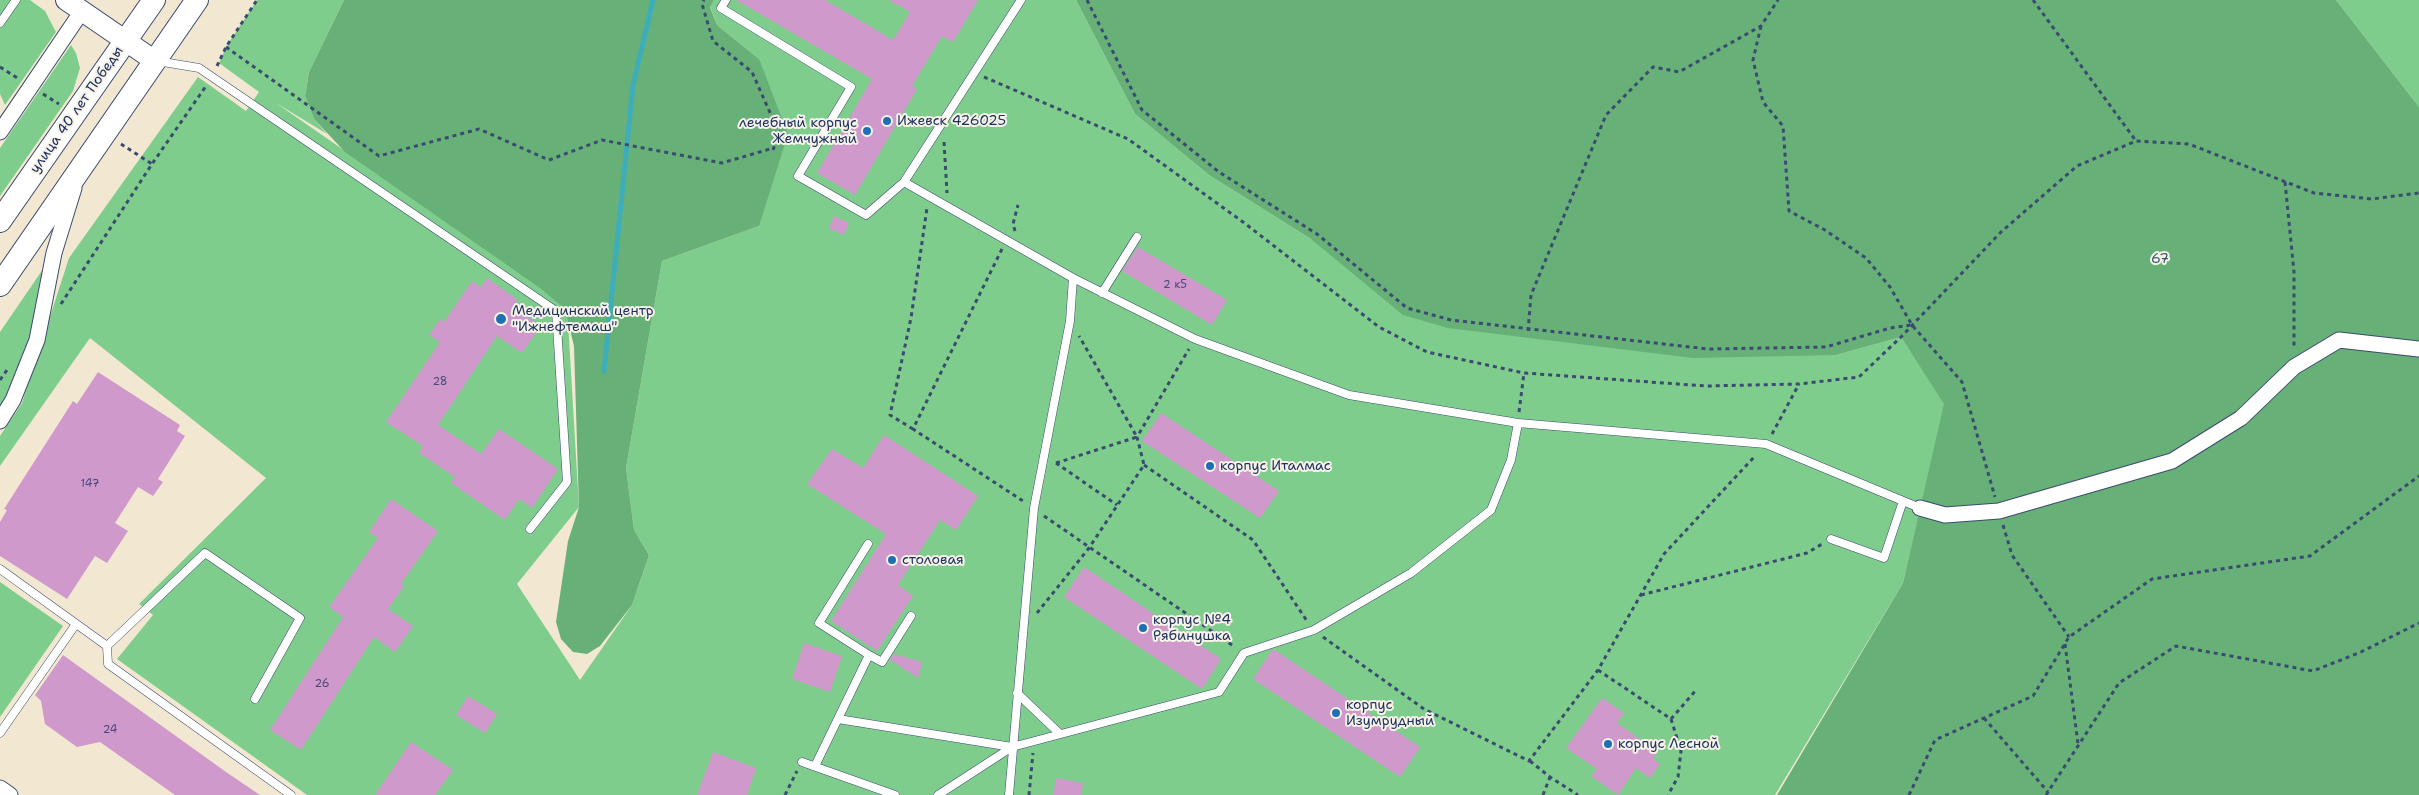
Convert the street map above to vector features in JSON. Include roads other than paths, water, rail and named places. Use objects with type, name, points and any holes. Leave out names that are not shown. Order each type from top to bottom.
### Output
[{"type":"main road","name":"улица 40 лет Победы","points":[[0,221],[154,0]]},
{"type":"main road","points":[[0,285],[197,0]]},
{"type":"main road","points":[[74,5],[155,61]]},
{"type":"street","points":[[0,132],[74,5]]},
{"type":"street","points":[[0,421],[14,400],[37,340],[54,253],[79,171]]},
{"type":"street","points":[[1920,508],[1945,515],[1999,511],[2172,461],[2241,418],[2294,367],[2339,340],[2419,349]]},
{"type":"street","points":[[0,788],[10,795]]},
{"type":"lane","points":[[0,24],[16,0]]},
{"type":"lane","points":[[726,0],[721,8],[852,87],[798,176],[866,215],[904,182],[1020,0]]},
{"type":"lane","points":[[155,61],[199,68],[556,311],[567,482],[530,529]]},
{"type":"lane","points":[[904,182],[1073,278],[1195,339],[1349,395],[1518,423],[1766,444],[1920,508]]},
{"type":"lane","points":[[1102,293],[1137,237]]},
{"type":"lane","points":[[1009,795],[1034,508],[1070,321],[1073,278]]},
{"type":"lane","points":[[938,795],[1012,747],[1219,692],[1244,653],[1314,630],[1411,572],[1491,510],[1511,460],[1518,423]]},
{"type":"lane","points":[[1831,539],[1884,558],[1903,501]]},
{"type":"lane","points":[[868,544],[819,623],[882,662],[911,616]]},
{"type":"lane","points":[[254,699],[300,618],[205,553],[107,646],[108,664],[291,795]]},
{"type":"lane","points":[[0,569],[107,646]]},
{"type":"lane","points":[[0,733],[76,624]]},
{"type":"lane","points":[[815,766],[869,655]]},
{"type":"lane","points":[[1017,693],[1060,734]]},
{"type":"lane","points":[[838,718],[1012,747]]},
{"type":"lane","points":[[802,762],[895,795]]},
{"type":"waterway","points":[[604,371],[633,85],[653,0]]},
{"type":"place","name":"Ижевск 426025","points":[[887,121]]},
{"type":"place","name":"лечебный корпус Жемчужный","points":[[867,131]]},
{"type":"place","name":"Медицинский центр \"Ижнефтемаш\"","points":[[501,319]]},
{"type":"place","name":"корпус Италмас","points":[[1210,466]]},
{"type":"place","name":"столовая","points":[[892,560]]},
{"type":"place","name":"корпус №4 Рябинушка","points":[[1143,628]]},
{"type":"place","name":"корпус Изумрудный","points":[[1336,713]]},
{"type":"place","name":"корпус Лесной","points":[[1608,744]]},
{"type":"park label","name":"67","points":[[2160,259]]}]
